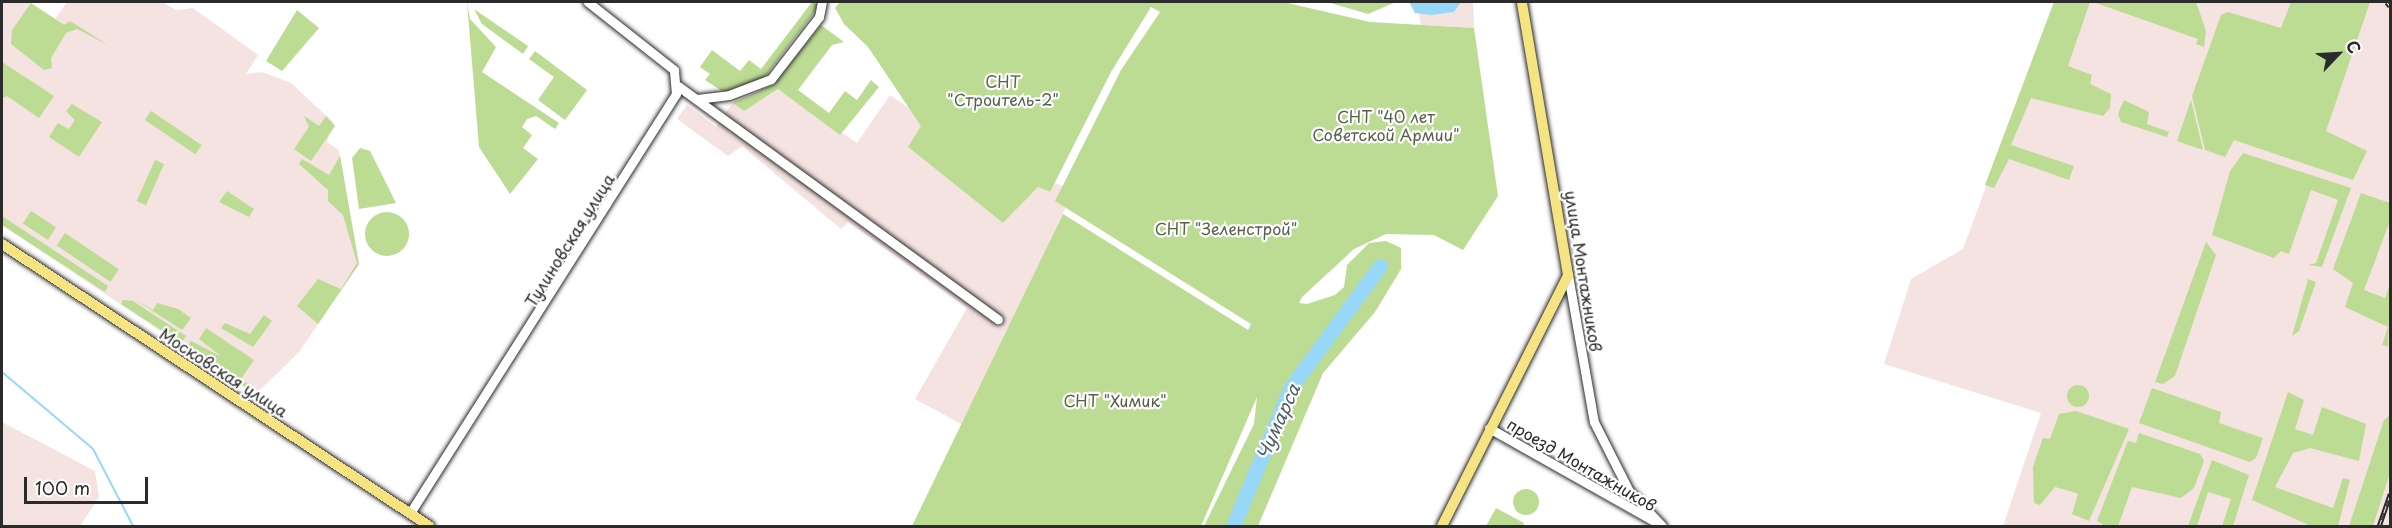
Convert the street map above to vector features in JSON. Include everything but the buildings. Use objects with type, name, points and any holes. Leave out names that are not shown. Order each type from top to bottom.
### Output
[{"type":"main road","name":"улица Монтажников","points":[[1522,2],[1568,275]]},
{"type":"main road","name":"Московская улица","points":[[2,244],[429,526]]},
{"type":"main road","name":"проезд Монтажников","points":[[1442,526],[1489,428],[1568,275]]},
{"type":"street","points":[[588,2],[674,70],[678,86],[969,303],[998,319]]},
{"type":"street","points":[[697,99],[729,95],[771,79],[819,17],[822,2]]},
{"type":"street","name":"Тулиновская улица","points":[[410,513],[612,200],[678,86]]},
{"type":"street","name":"улица Монтажников","points":[[1568,275],[1594,422],[1629,491],[1662,526]]},
{"type":"street","name":"проезд Монтажников","points":[[1489,428],[1662,526]]},
{"type":"shaded area","points":[[2,2],[29,2],[55,19],[67,2],[162,2],[176,10],[193,8],[258,55],[246,74],[262,72],[291,83],[333,122],[327,142],[339,150],[359,264],[299,352],[262,388],[253,393],[2,225]]},
{"type":"shaded area","points":[[1417,2],[1473,2],[1474,28],[1421,25]]},
{"type":"shaded area","points":[[2054,2],[2390,2],[2390,526],[2003,526],[2041,413],[1884,364],[1911,279],[1963,249]]},
{"type":"shaded area","points":[[778,89],[857,143],[890,95],[913,111],[922,126],[908,147],[1003,223],[1038,187],[1049,192],[1055,183],[1063,186],[1056,201],[1066,207],[963,425],[915,399],[967,308],[848,222],[841,229],[742,146],[728,156],[677,119],[687,105],[716,127],[733,102],[745,110]]},
{"type":"shaded area","points":[[2,422],[95,471],[99,497],[80,526],[2,526]]},
{"type":"green space","points":[[467,2],[470,19],[496,47],[482,72],[559,123],[555,129],[536,116],[527,119],[522,127],[532,135],[523,148],[538,159],[510,194],[479,147]]},
{"type":"green space","points":[[812,2],[819,6],[764,78],[725,93],[705,80],[710,74],[700,67],[712,50],[740,71],[749,60],[761,69]]},
{"type":"green space","points":[[840,2],[1283,2],[1370,22],[1474,28],[1498,196],[1463,250],[1434,235],[1386,234],[1354,249],[1302,297],[1299,303],[1307,304],[1335,295],[1344,287],[1347,265],[1369,243],[1386,241],[1401,248],[1401,269],[1375,312],[1323,373],[1258,526],[1204,526],[1254,424],[1257,397],[1201,526],[912,526],[1063,214],[1248,330],[1251,324],[1055,201],[1121,70],[1160,12],[1151,7],[1111,72],[1050,192],[1038,187],[1003,223],[908,147],[921,126],[868,47],[844,24],[835,8]]},
{"type":"green space","points":[[1327,2],[1396,2],[1368,14]]},
{"type":"green space","points":[[2054,2],[2090,2],[2068,66],[2092,75],[2090,84],[2111,94],[2110,108],[2103,116],[2031,98],[2011,145],[2074,166],[2069,180],[2009,159],[1994,188],[1985,185]]},
{"type":"green space","points":[[2093,2],[2196,2],[2206,31],[2204,47],[2196,44],[2198,39]]},
{"type":"green space","points":[[2291,2],[2370,2],[2326,131],[2367,151],[2353,180],[2234,140],[2225,157],[2205,150],[2192,96],[2221,15],[2228,12],[2281,28]]},
{"type":"green space","points":[[31,3],[64,25],[70,21],[108,45],[77,29],[66,33],[51,58],[52,68],[44,70],[11,44],[12,30]]},
{"type":"green space","points":[[474,9],[528,46],[523,54],[482,24]]},
{"type":"green space","points":[[297,10],[319,28],[282,71],[266,61]]},
{"type":"green space","points":[[821,25],[844,42],[832,45],[798,90],[829,113],[845,91],[857,100],[871,80],[879,87],[840,135],[778,89],[744,111],[733,103],[725,106],[773,85]]},
{"type":"green space","points":[[535,51],[587,90],[565,120],[538,100],[554,77],[529,59]]},
{"type":"green space","points":[[2,62],[54,96],[39,118],[7,96],[2,98]]},
{"type":"green space","points":[[2124,100],[2149,112],[2147,124],[2169,132],[2167,137],[2121,122],[2118,114]]},
{"type":"green space","points":[[2191,100],[2203,150],[2177,141]]},
{"type":"green space","points":[[72,104],[102,122],[79,157],[49,137],[58,123],[69,129],[75,120],[66,111]]},
{"type":"green space","points":[[151,111],[202,145],[195,154],[145,120]]},
{"type":"green space","points":[[304,116],[319,126],[326,116],[335,126],[311,161],[294,149],[309,127]]},
{"type":"green space","points":[[360,148],[370,151],[396,203],[359,209],[352,158]]},
{"type":"green space","points":[[2243,153],[2351,188],[2322,267],[2308,265],[2316,263],[2338,200],[2311,190],[2289,254],[2281,251],[2274,258],[2212,235],[2230,171]]},
{"type":"green space","points":[[340,156],[359,264],[318,324],[297,306],[318,279],[341,289],[357,263],[343,215],[328,201],[328,190],[299,164],[302,159],[329,175]]},
{"type":"green space","points":[[155,160],[164,164],[146,205],[137,201]]},
{"type":"green space","points":[[227,191],[254,209],[249,217],[219,202]]},
{"type":"green space","points":[[2361,193],[2390,203],[2390,221],[2364,290],[2385,298],[2390,284],[2388,347],[2382,345],[2388,327],[2345,307],[2353,283],[2333,269]]},
{"type":"green space","points":[[31,211],[56,227],[48,240],[23,224]]},
{"type":"green space","points":[[387,212],[403,218],[409,234],[403,250],[387,256],[371,250],[365,234],[371,218]]},
{"type":"green space","points":[[2,216],[108,286],[105,292],[2,225]]},
{"type":"green space","points":[[65,233],[119,269],[110,282],[57,245]]},
{"type":"green space","points":[[2206,242],[2216,255],[2175,376],[2163,384],[2155,382]]},
{"type":"green space","points":[[2308,279],[2316,282],[2299,331],[2292,336]]},
{"type":"green space","points":[[134,299],[153,310],[157,303],[178,309],[191,318],[182,330]]},
{"type":"green space","points":[[123,300],[133,301],[186,336],[181,343],[121,304]]},
{"type":"green space","points":[[264,315],[272,321],[253,347],[221,328],[225,323],[250,334]]},
{"type":"green space","points":[[206,328],[254,360],[241,379],[257,390],[253,393],[187,347],[191,341],[222,357],[199,339]]},
{"type":"green space","points":[[2078,385],[2086,388],[2089,396],[2086,404],[2078,407],[2070,404],[2067,396],[2070,388]]},
{"type":"green space","points":[[2152,388],[2221,412],[2219,423],[2263,438],[2256,458],[2250,462],[2139,423]]},
{"type":"green space","points":[[2288,392],[2304,400],[2295,429],[2313,435],[2322,407],[2366,424],[2359,461],[2310,448],[2293,453],[2275,487],[2333,508],[2343,478],[2350,480],[2338,526],[2311,526],[2252,500]]},
{"type":"green space","points":[[2076,411],[2129,429],[2089,521],[2072,514],[2078,494],[2070,491],[2055,487],[2040,505],[2034,503],[2033,467],[2043,438],[2050,439],[2059,414]]},
{"type":"green space","points":[[2390,415],[2390,473],[2373,526],[2349,526],[2384,420]]},
{"type":"green space","points":[[2139,433],[2200,454],[2204,461],[2194,488],[2181,498],[2132,487],[2118,526],[2105,526],[2097,521],[2128,441],[2136,443]]},
{"type":"green space","points":[[2212,460],[2249,475],[2233,526],[2222,526],[2231,499],[2208,492],[2197,526],[2188,526]]},
{"type":"green space","points":[[1526,489],[1535,493],[1539,502],[1535,511],[1526,515],[1517,511],[1513,502],[1517,493]]},
{"type":"green space","points":[[1496,508],[1524,523],[1523,526],[1486,526]]},
{"type":"water","points":[[1409,2],[1461,2],[1454,12],[1431,15],[1415,13]]},
{"type":"waterway","name":"Чумарса","points":[[1233,526],[1291,387],[1380,266]]},
{"type":"waterway","points":[[2,372],[93,449],[133,526]]},
{"type":"railway","points":[[2387,2],[2390,6]]},
{"type":"railway","points":[[2379,526],[2390,494]]},
{"type":"park label","name":"СНТ \"Строитель-2\"","points":[[1003,90]]},
{"type":"park label","name":"СНТ \"40 лет Советской Армии\"","points":[[1386,125]]},
{"type":"park label","name":"СНТ \"Зеленстрой\"","points":[[1226,228]]},
{"type":"park label","name":"СНТ \"Химик\"","points":[[1115,400]]}]
